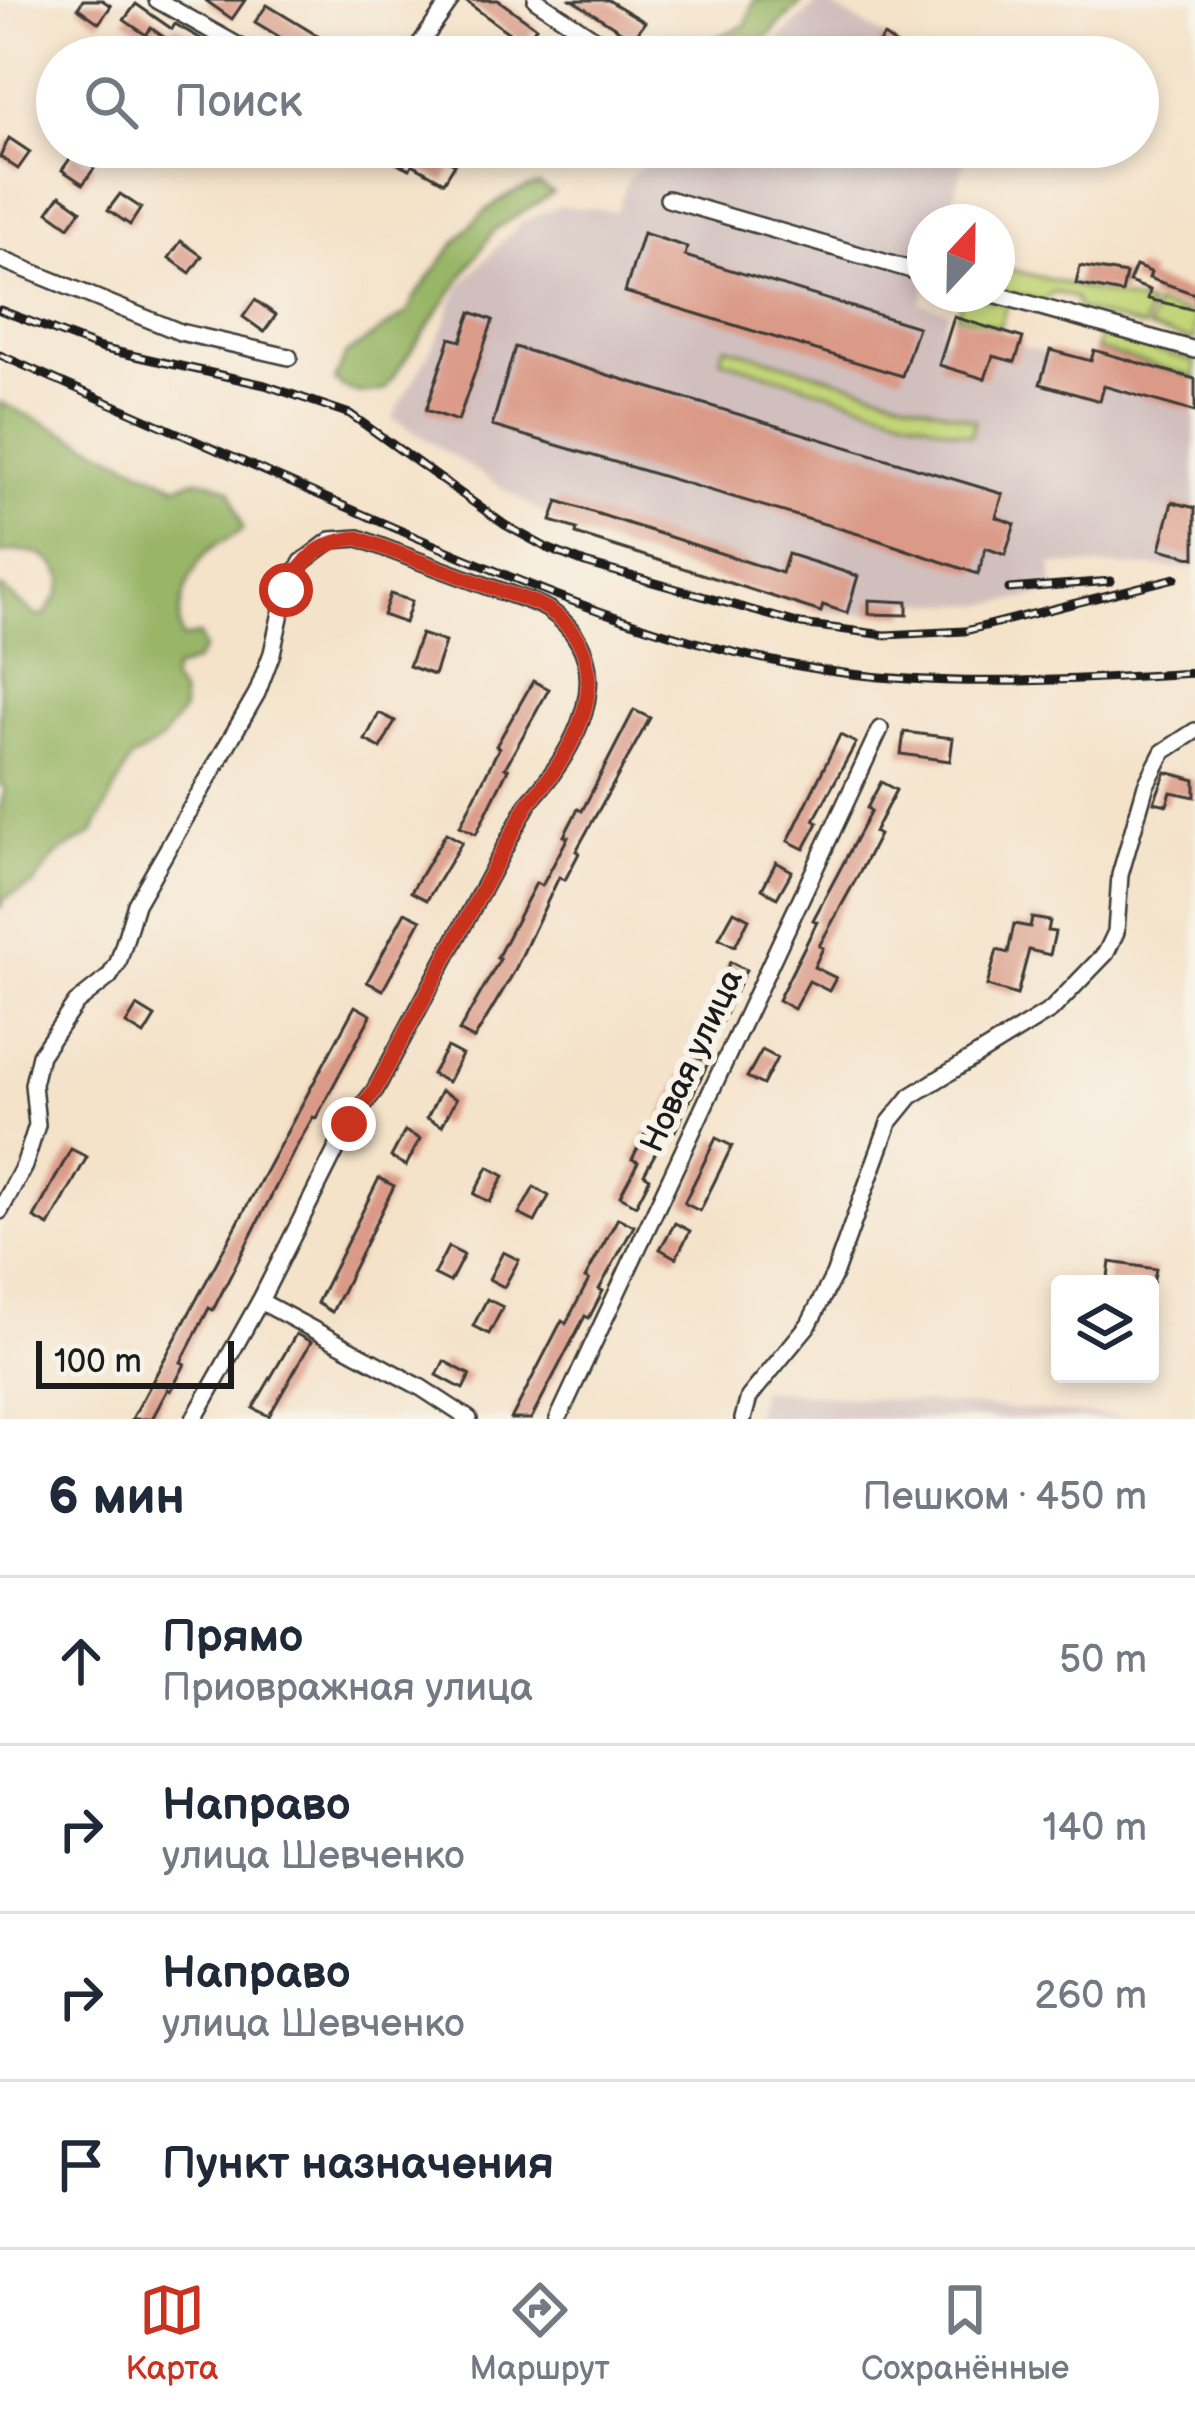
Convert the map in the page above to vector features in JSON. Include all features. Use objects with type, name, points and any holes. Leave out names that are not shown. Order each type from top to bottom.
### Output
[{"type":"street","points":[[157,0],[221,36]]},
{"type":"street","points":[[426,36],[451,0]]},
{"type":"street","points":[[536,0],[590,36]]},
{"type":"street","points":[[668,200],[907,269]]},
{"type":"street","points":[[0,259],[180,332],[290,358]]},
{"type":"street","points":[[1015,300],[1195,350]]},
{"type":"street","points":[[0,1211],[25,1166],[37,1125],[33,1084],[40,1055],[76,1003],[109,977],[118,963],[136,904],[257,693],[286,590],[302,562],[331,540],[358,538],[548,609],[574,634],[589,667],[586,714],[557,770],[529,802],[375,1090],[349,1124],[194,1419]]},
{"type":"street","name":"Новая улица","points":[[558,1419],[880,729]]},
{"type":"street","points":[[743,1419],[749,1397],[809,1324],[834,1275],[889,1123],[911,1096],[1051,1010],[1106,953],[1117,932],[1120,875],[1146,785],[1163,752],[1195,731]]},
{"type":"street","points":[[260,1301],[469,1419]]},
{"type":"shaded area","points":[[821,0],[884,36],[782,36]]},
{"type":"shaded area","points":[[640,168],[963,168],[952,204],[907,204],[907,312],[948,312],[941,336],[946,339],[954,317],[1023,338],[1021,346],[1049,354],[1090,361],[1094,350],[1195,379],[1195,568],[1052,564],[1052,594],[983,605],[908,602],[907,615],[821,612],[576,534],[392,418],[445,325],[463,282],[521,223],[559,206],[617,211],[628,179]]},
{"type":"shaded area","points":[[759,1390],[1148,1419],[754,1419]]},
{"type":"green space","points":[[754,0],[804,0],[768,36],[719,36],[746,24]]},
{"type":"green space","points":[[540,185],[553,193],[494,230],[385,389],[359,392],[335,381],[346,354],[408,312],[439,264],[483,213],[519,190]]},
{"type":"green space","points":[[1015,271],[1149,305],[1144,328],[1078,309],[1075,298],[1053,292],[1043,301],[1015,294]]},
{"type":"green space","points":[[1155,305],[1195,315],[1195,341],[1149,329]]},
{"type":"green space","points":[[958,312],[1005,312],[1000,327]]},
{"type":"green space","points":[[1100,335],[1195,362],[1195,377],[1096,349]]},
{"type":"green space","points":[[725,346],[975,420],[971,436],[720,359]]},
{"type":"green space","points":[[0,402],[177,486],[205,480],[224,487],[231,491],[243,529],[203,556],[185,591],[179,617],[182,638],[199,635],[204,649],[195,662],[174,670],[171,681],[182,695],[183,710],[161,741],[130,760],[93,833],[55,856],[34,884],[4,899],[0,909],[0,809],[5,788],[0,785],[0,587],[43,617],[59,594],[63,578],[37,553],[0,554]]},
{"type":"building","points":[[83,0],[102,0],[111,6],[99,23],[78,8]]},
{"type":"building","points":[[205,0],[245,0],[232,19]]},
{"type":"building","points":[[464,0],[498,0],[536,27],[530,36],[513,36]]},
{"type":"building","points":[[572,0],[608,0],[645,22],[635,36]]},
{"type":"building","points":[[136,4],[172,29],[175,24],[196,36],[162,36],[151,28],[146,35],[124,20]]},
{"type":"building","points":[[267,5],[318,36],[278,36],[255,22]]},
{"type":"building","points":[[9,138],[30,152],[18,169],[0,157]]},
{"type":"building","points":[[63,168],[94,168],[83,184]]},
{"type":"building","points":[[419,168],[453,168],[444,182]]},
{"type":"building","points":[[120,194],[141,208],[130,225],[108,210]]},
{"type":"building","points":[[60,195],[81,210],[69,227],[48,212]]},
{"type":"building","points":[[643,233],[687,247],[685,256],[918,327],[902,376],[625,292]]},
{"type":"building","points":[[181,241],[202,256],[190,273],[169,258]]},
{"type":"building","points":[[1080,266],[1126,274],[1122,293],[1076,284]]},
{"type":"building","points":[[1136,266],[1151,272],[1149,278],[1195,294],[1195,310],[1148,299],[1150,290],[1129,282]]},
{"type":"building","points":[[255,300],[276,315],[264,332],[243,317]]},
{"type":"building","points":[[471,312],[493,320],[458,421],[426,410],[450,338],[461,341]]},
{"type":"building","points":[[954,317],[1023,338],[1015,362],[993,356],[985,379],[939,365]]},
{"type":"building","points":[[515,347],[1003,494],[996,517],[1015,524],[1005,555],[986,548],[978,574],[492,426]]},
{"type":"building","points":[[1050,350],[1091,361],[1094,350],[1195,379],[1195,412],[1104,386],[1100,401],[1040,384]]},
{"type":"building","points":[[558,501],[782,573],[788,554],[858,576],[847,613],[823,605],[821,612],[576,534],[577,529],[551,521]]},
{"type":"building","points":[[1172,502],[1195,508],[1195,558],[1160,549]]},
{"type":"building","points":[[390,594],[412,601],[405,623],[383,615]]},
{"type":"building","points":[[869,600],[907,602],[907,615],[869,614]]},
{"type":"building","points":[[421,634],[445,642],[434,675],[409,666]]},
{"type":"building","points":[[533,681],[549,689],[505,768],[476,834],[460,826],[496,746]]},
{"type":"building","points":[[634,710],[650,718],[474,1039],[459,1031]]},
{"type":"building","points":[[379,713],[395,721],[381,748],[365,740]]},
{"type":"building","points":[[904,732],[953,738],[950,761],[901,754]]},
{"type":"building","points":[[840,735],[856,743],[814,820],[818,823],[804,849],[788,841]]},
{"type":"building","points":[[1166,772],[1195,780],[1195,797],[1171,792],[1167,805],[1154,802]]},
{"type":"building","points":[[881,782],[896,790],[874,832],[879,835],[819,946],[823,948],[814,967],[836,978],[829,991],[809,981],[794,1009],[778,1000]]},
{"type":"building","points":[[446,833],[462,842],[427,900],[411,892]]},
{"type":"building","points":[[776,862],[792,871],[777,898],[762,889]]},
{"type":"building","points":[[734,911],[749,919],[735,946],[719,938]]},
{"type":"building","points":[[405,912],[421,920],[383,990],[367,982]]},
{"type":"building","points":[[1032,918],[1050,921],[1048,931],[1055,932],[1050,955],[1029,950],[1017,995],[987,986],[997,950],[1008,953],[1014,924],[1030,927]]},
{"type":"building","points":[[730,962],[746,970],[714,1038],[699,1030]]},
{"type":"building","points":[[137,1006],[155,1017],[144,1035],[126,1024]]},
{"type":"building","points":[[355,1006],[371,1015],[293,1153],[213,1310],[209,1308],[171,1391],[168,1389],[152,1419],[132,1419]]},
{"type":"building","points":[[447,1047],[462,1055],[448,1082],[432,1074]]},
{"type":"building","points":[[762,1050],[777,1058],[763,1085],[747,1077]]},
{"type":"building","points":[[692,1054],[708,1063],[675,1131],[669,1128],[644,1174],[650,1178],[636,1205],[620,1196],[638,1162],[632,1159],[646,1132],[652,1135]]},
{"type":"building","points":[[441,1091],[456,1099],[442,1126],[427,1118]]},
{"type":"building","points":[[405,1131],[420,1139],[406,1166],[391,1157]]},
{"type":"building","points":[[716,1138],[732,1146],[700,1211],[684,1203]]},
{"type":"building","points":[[71,1149],[87,1157],[49,1226],[34,1218]]},
{"type":"building","points":[[488,1167],[504,1176],[490,1202],[474,1194]]},
{"type":"building","points":[[379,1178],[394,1186],[332,1312],[317,1303]]},
{"type":"building","points":[[534,1187],[549,1196],[535,1222],[519,1214]]},
{"type":"building","points":[[618,1218],[634,1226],[599,1289],[603,1291],[589,1318],[585,1316],[531,1419],[511,1419],[562,1320],[566,1323],[589,1280],[585,1278]]},
{"type":"building","points":[[675,1223],[690,1231],[676,1258],[660,1249]]},
{"type":"building","points":[[448,1247],[464,1255],[450,1282],[434,1274]]},
{"type":"building","points":[[503,1252],[519,1260],[504,1287],[489,1279]]},
{"type":"building","points":[[1110,1262],[1156,1269],[1155,1275],[1108,1275]]},
{"type":"building","points":[[487,1299],[503,1307],[489,1334],[473,1326]]},
{"type":"building","points":[[296,1334],[311,1342],[269,1416],[253,1408]]},
{"type":"building","points":[[444,1361],[470,1375],[463,1389],[437,1375]]},
{"type":"railway","points":[[0,310],[100,348],[265,385],[350,414],[505,525],[547,548],[801,624],[885,635],[965,631],[1175,578]]},
{"type":"railway","points":[[0,355],[478,564],[590,608],[704,644],[822,670],[915,679],[1008,681],[1195,673]]},
{"type":"railway","points":[[1009,589],[1111,581]]},
{"type":"route","points":[[286,590],[302,562],[331,540],[358,538],[548,609],[574,634],[589,667],[586,714],[557,770],[529,802],[375,1090],[349,1124]]}]
